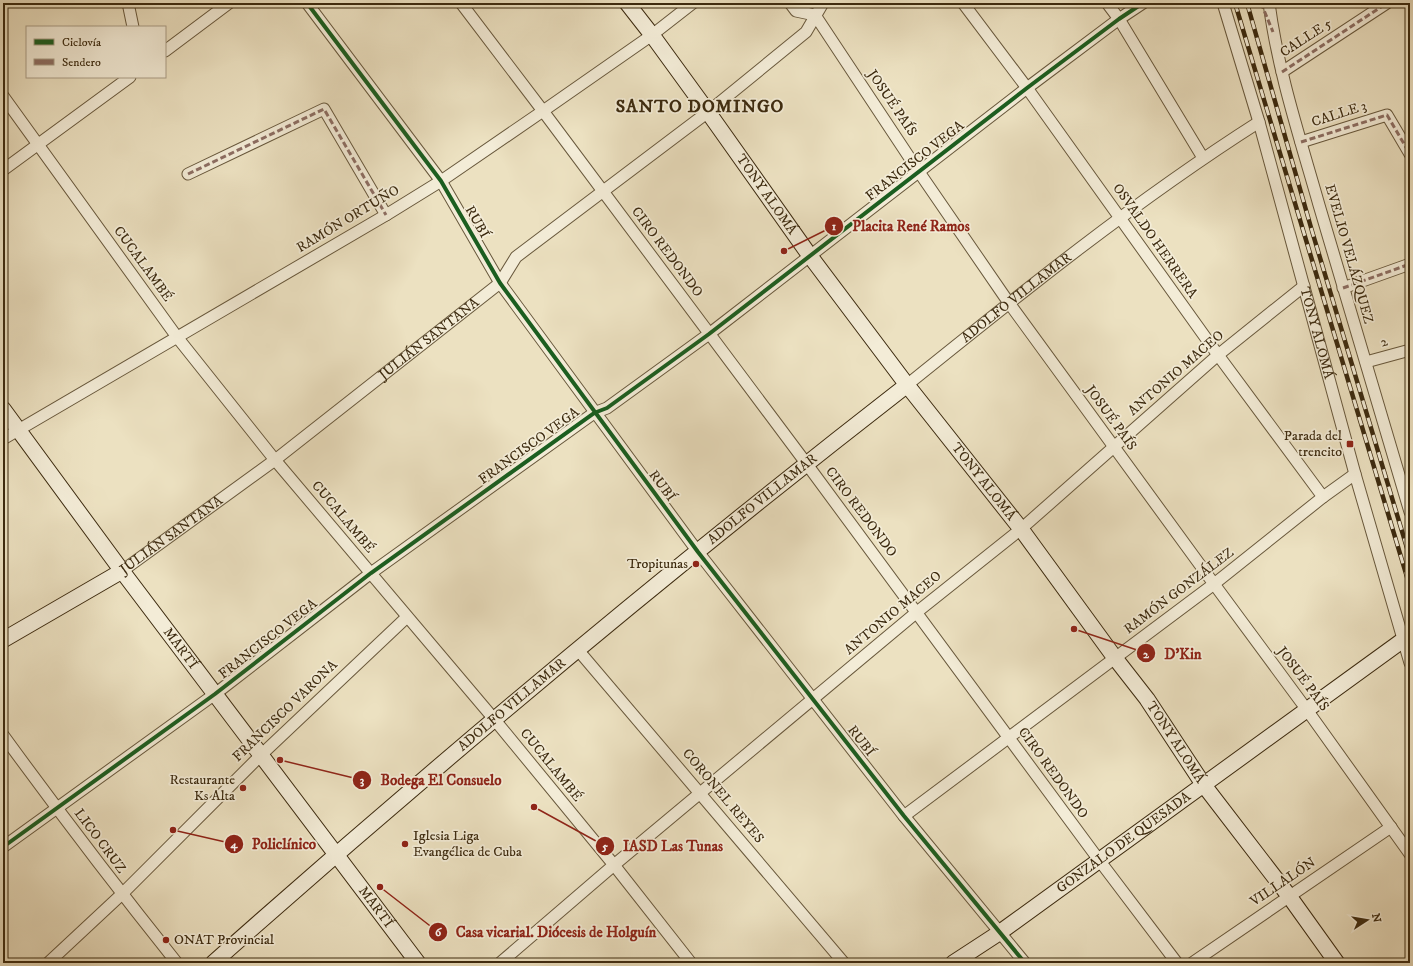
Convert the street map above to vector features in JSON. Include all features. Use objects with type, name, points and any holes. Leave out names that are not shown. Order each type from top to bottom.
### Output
[{"type":"street","points":[[128,3],[133,26]]},
{"type":"street","points":[[166,50],[228,3]]},
{"type":"street","name":"RUBÍ","points":[[307,3],[440,181],[500,283],[594,413],[698,552],[814,698],[904,816],[1025,963]]},
{"type":"street","name":"CIRO REDONDO","points":[[461,3],[806,463],[1099,860],[1177,963]]},
{"type":"street","name":"TONY ALOMÁ","points":[[627,3],[708,112],[810,256],[907,385],[1021,529],[1115,658],[1147,699],[1203,784],[1289,896],[1337,963]]},
{"type":"street","name":"RAMÓN ORTUÑO","points":[[3,439],[386,215],[440,181],[652,35],[693,3]]},
{"type":"street","points":[[790,3],[796,11],[815,15]]},
{"type":"street","name":"JULIÁN SANTANA","points":[[3,640],[122,571],[276,460],[500,283],[516,257],[708,112],[806,32],[823,3]]},
{"type":"street","name":"OSVALDO HERRERA","points":[[963,3],[1027,88],[1218,355],[1323,497]]},
{"type":"street","points":[[1107,3],[1119,19],[1203,158]]},
{"type":"street","name":"FRANCISCO VEGA","points":[[3,847],[215,694],[371,573],[594,413],[607,408],[709,334],[1027,88],[1119,19],[1143,3]]},
{"type":"street","name":"TONY ALOMÁ","points":[[1223,3],[1259,122],[1355,474],[1407,638],[1410,663]]},
{"type":"street","name":"EVELIO VELÁZQUEZ","points":[[1269,3],[1273,32],[1282,72],[1301,142],[1410,512]]},
{"type":"street","name":"CALLE 5","points":[[1282,72],[1387,3]]},
{"type":"street","name":"JOSUÉ PAÍS","points":[[815,15],[919,172],[1009,303],[1307,710],[1410,854]]},
{"type":"street","points":[[3,170],[129,78]]},
{"type":"street","name":"CUCALAMBÉ","points":[[3,96],[177,336],[276,460],[494,719],[614,865],[691,963]]},
{"type":"street","points":[[188,174],[324,109],[386,215]]},
{"type":"street","name":"CALLE 3","points":[[1301,142],[1387,114],[1410,154]]},
{"type":"street","name":"ADOLFO VILLAMAR","points":[[213,963],[336,854],[494,719],[806,463],[1120,217],[1203,158],[1259,122]]},
{"type":"street","points":[[1343,288],[1410,264]]},
{"type":"street","name":"ANTONIO MACEO","points":[[500,963],[614,865],[917,612],[1021,529],[1218,355],[1304,286]]},
{"type":"street","name":"2","points":[[1366,362],[1410,350]]},
{"type":"street","name":"MARTÍ","points":[[3,409],[122,571],[418,963]]},
{"type":"street","name":"RAMÓN GONZÁLEZ","points":[[904,816],[1214,584],[1323,497],[1355,474]]},
{"type":"street","name":"FRANCISCO VARONA","points":[[48,963],[122,894],[261,755],[407,617]]},
{"type":"street","name":"GONZALO DE QUESADA","points":[[953,963],[999,933],[1203,784],[1407,638]]},
{"type":"street","name":"CORONEL REYES","points":[[578,650],[844,963]]},
{"type":"street","name":"LICO CRUZ","points":[[3,735],[56,809],[177,963]]},
{"type":"street","name":"VILLALÓN","points":[[1192,963],[1391,827]]},
{"type":"railway","points":[[1235,3],[1410,587]]},
{"type":"railway","points":[[1247,3],[1312,231],[1410,558]]},
{"type":"marked path","points":[[1261,3],[1273,32]]},
{"type":"marked path","points":[[1282,72],[1387,3]]},
{"type":"marked path","points":[[188,174],[324,109],[386,215]]},
{"type":"marked path","points":[[1301,142],[1387,115],[1410,154]]},
{"type":"marked path","points":[[1343,288],[1410,264]]},
{"type":"cycle path","points":[[307,3],[441,181],[500,283],[698,552],[904,816],[1025,963]]},
{"type":"cycle path","points":[[3,847],[215,694],[371,573],[594,413],[607,408],[709,334],[1027,88],[1119,19],[1143,3]]},
{"type":"place","name":"Placita René Ramos","points":[[784,251]]},
{"type":"place","name":"Parada del trencito","points":[[1350,444]]},
{"type":"place","name":"Tropitunas","points":[[696,564]]},
{"type":"place","name":"D’Kin","points":[[1074,629]]},
{"type":"place","name":"Bodega El Consuelo","points":[[280,760]]},
{"type":"place","name":"Restaurante Ks Alta","points":[[243,788]]},
{"type":"place","name":"IASD Las Tunas","points":[[534,807]]},
{"type":"place","name":"Policlínico","points":[[173,830]]},
{"type":"place","name":"Iglesia Liga Evangélica de Cuba","points":[[405,844]]},
{"type":"place","name":"Casa vicarial. Diócesis de Holguín","points":[[380,887]]},
{"type":"place","name":"ONAT Provincial","points":[[166,940]]},
{"type":"district","name":"SANTO DOMINGO","points":[[700,107]]}]
